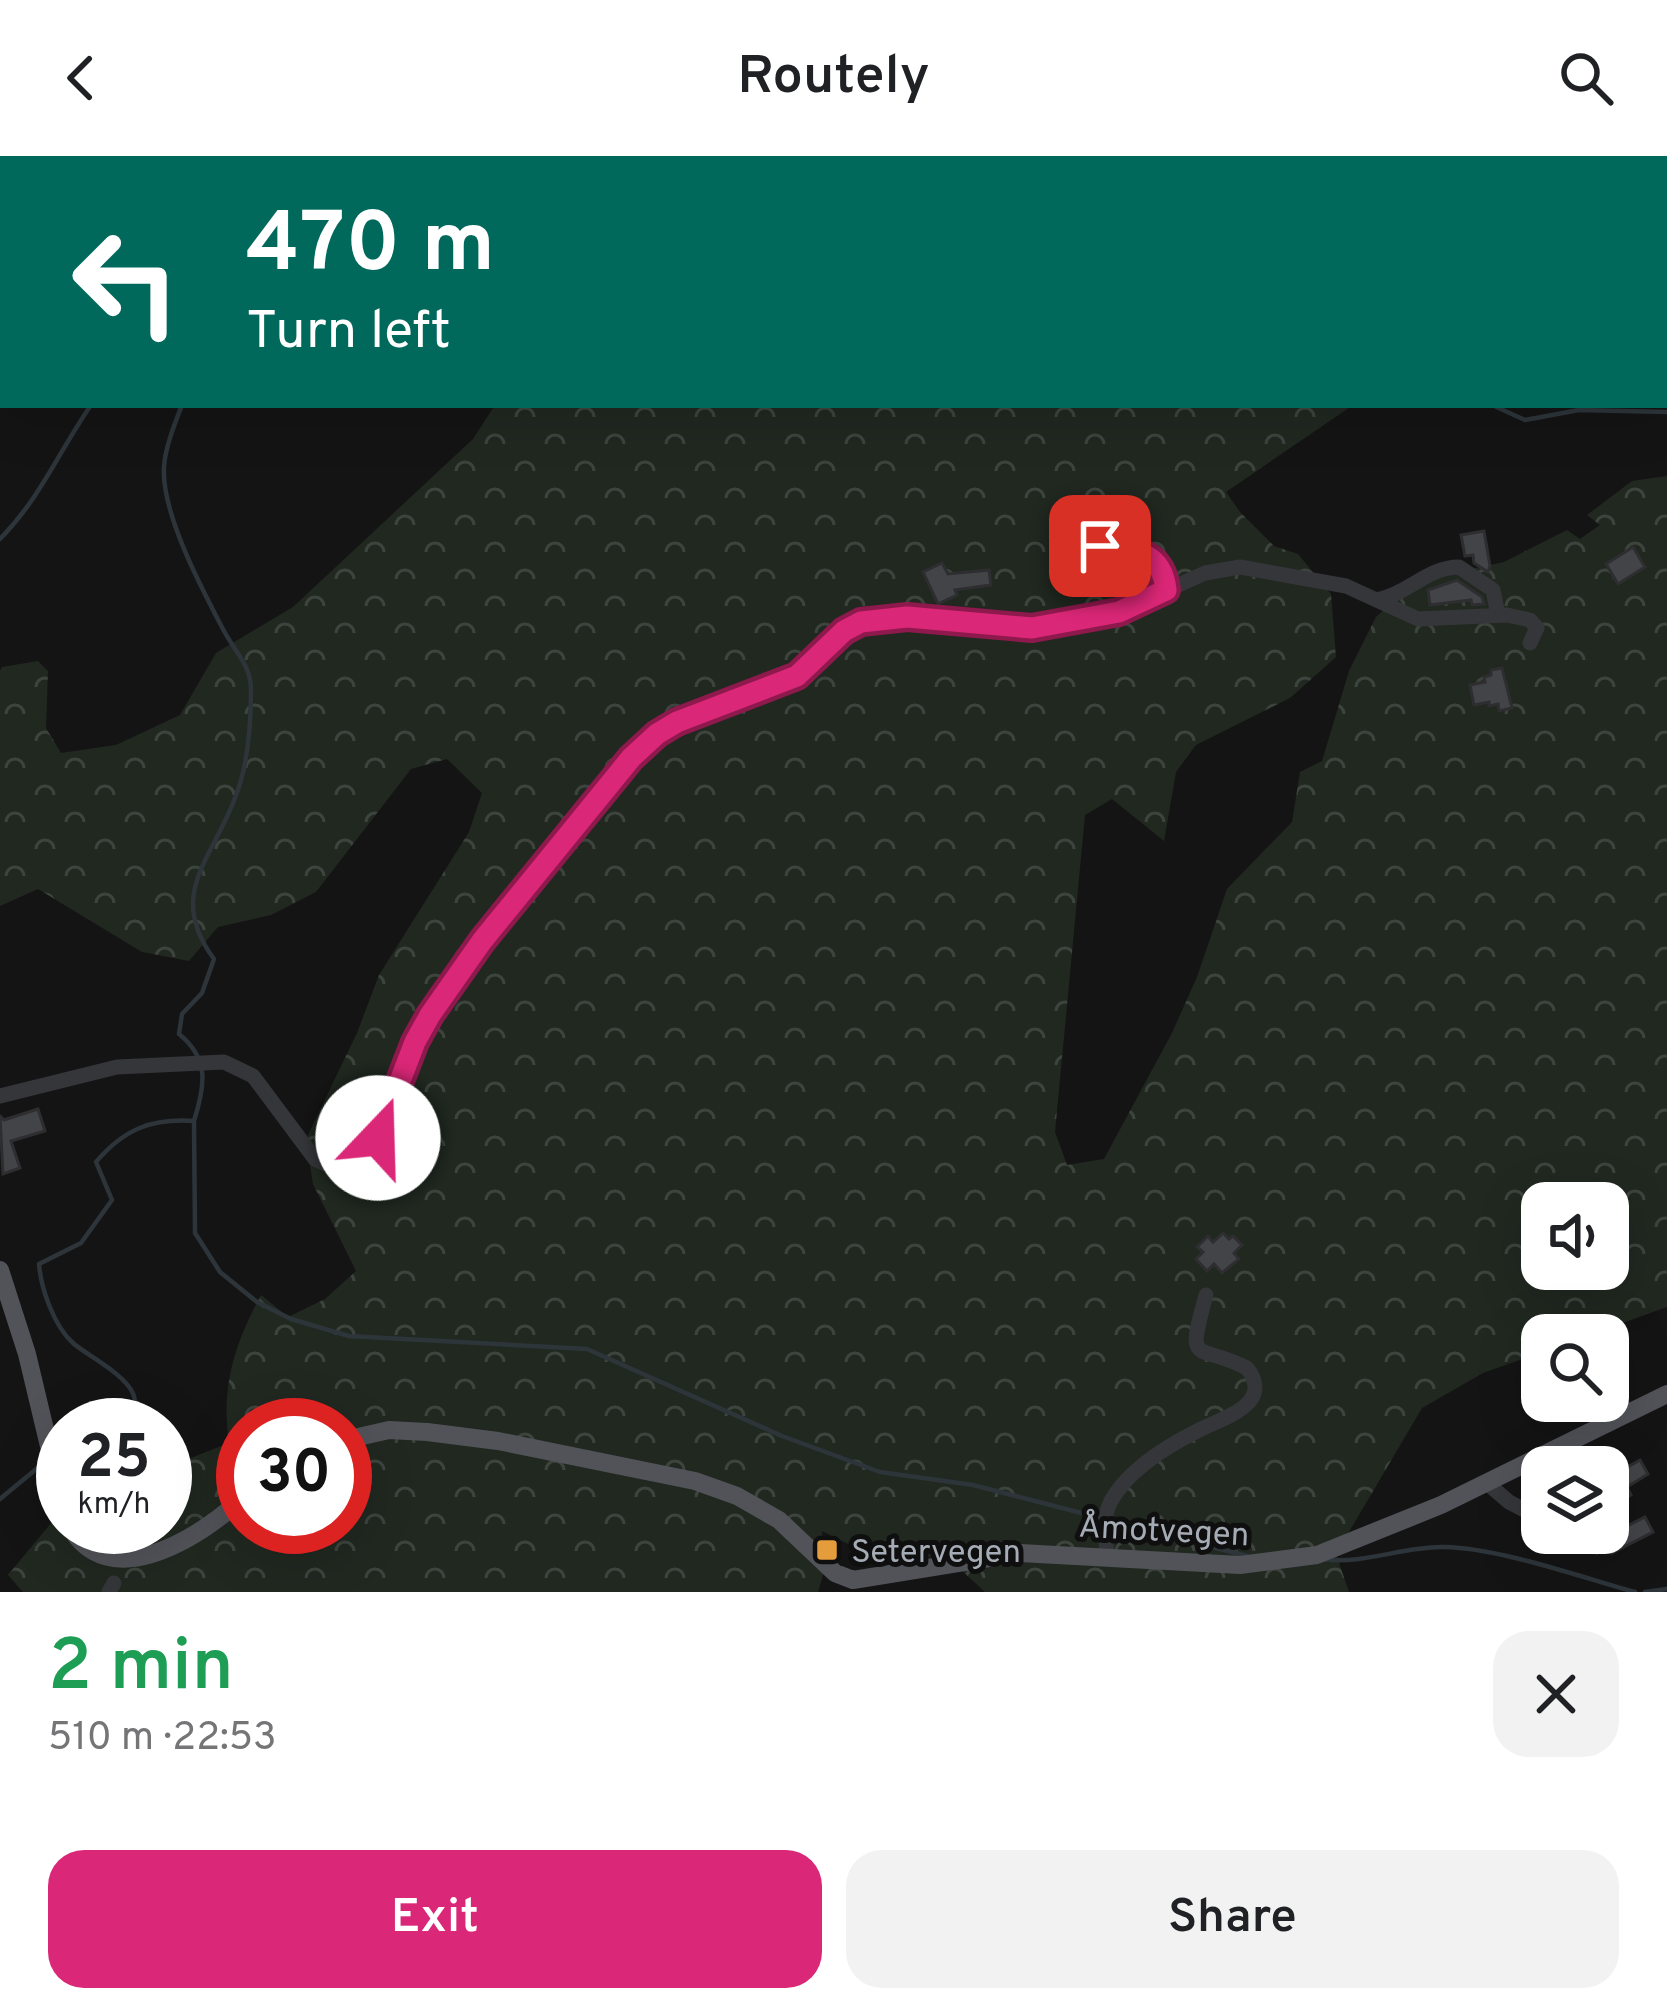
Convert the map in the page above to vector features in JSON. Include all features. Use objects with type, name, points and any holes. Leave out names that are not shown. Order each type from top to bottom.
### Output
[{"type":"main road","points":[[0,1270],[37,1398]]},
{"type":"main road","name":"Åmotvegen","points":[[840,1584],[1000,1554],[1240,1565],[1300,1559],[1388,1529],[1667,1394]]},
{"type":"main road","points":[[372,1434],[428,1432],[498,1441],[695,1481],[737,1496],[779,1520],[840,1584]]},
{"type":"main road","points":[[82,1554],[87,1565],[125,1584],[180,1552],[216,1521]]},
{"type":"street","points":[[1056,536],[1065,542],[1150,555],[1162,568],[1166,590]]},
{"type":"street","points":[[0,1096],[117,1067],[224,1062],[253,1076],[315,1159],[336,1168],[352,1166],[378,1138],[415,1042],[482,941],[631,758],[677,722],[797,676],[844,631],[861,622],[907,617],[1032,628],[1119,612],[1204,573],[1240,567],[1346,586],[1418,619],[1522,617],[1535,624],[1538,632],[1530,643]]},
{"type":"street","points":[[1380,599],[1403,593],[1431,572],[1459,567],[1493,590],[1498,616]]},
{"type":"street","points":[[1107,1556],[1106,1513],[1119,1489],[1183,1438],[1234,1413],[1255,1392],[1247,1368],[1204,1354],[1197,1346],[1196,1329],[1206,1294]]},
{"type":"street","points":[[1487,1483],[1521,1508]]},
{"type":"green space","points":[[493,408],[1349,408],[1226,492],[1274,546],[1298,554],[1331,594],[1336,657],[1290,698],[1196,745],[1176,772],[1164,841],[1112,799],[1085,815],[1055,1132],[1067,1165],[1104,1159],[1172,1033],[1227,889],[1292,822],[1300,772],[1322,761],[1349,671],[1376,617],[1416,581],[1504,562],[1567,530],[1580,539],[1600,525],[1587,515],[1632,481],[1667,476],[1667,1307],[1629,1321],[1629,1314],[1521,1314],[1521,1359],[1483,1373],[1422,1408],[1336,1554],[1349,1592],[985,1592],[945,1555],[905,1561],[822,1531],[823,1575],[818,1592],[23,1592],[8,1575],[36,1541],[36,1554],[192,1554],[192,1457],[216,1448],[216,1554],[372,1554],[372,1398],[228,1398],[232,1367],[261,1295],[288,1317],[325,1299],[356,1271],[313,1184],[306,1139],[379,975],[469,832],[482,793],[447,759],[411,769],[316,892],[271,915],[218,927],[189,961],[142,952],[38,889],[0,906],[2,667],[38,661],[48,671],[46,728],[61,753],[116,745],[180,715],[216,653],[293,607],[473,439]]},
{"type":"building","points":[[1484,531],[1488,572],[1474,563],[1473,555],[1465,556],[1461,535]]},
{"type":"building","points":[[1633,547],[1645,567],[1618,584],[1606,564]]},
{"type":"building","points":[[942,563],[948,574],[989,570],[991,585],[955,590],[957,595],[938,604],[923,572]]},
{"type":"building","points":[[1457,580],[1482,597],[1484,604],[1472,605],[1471,600],[1430,605],[1428,590]]},
{"type":"building","points":[[1502,668],[1512,708],[1499,711],[1498,704],[1489,706],[1489,702],[1474,705],[1470,685],[1485,682],[1491,670]]},
{"type":"building","points":[[38,1109],[45,1131],[11,1141],[20,1168],[3,1174],[0,1116],[4,1120]]},
{"type":"building","points":[[1223,1233],[1242,1245],[1234,1253],[1239,1259],[1222,1273],[1214,1264],[1207,1271],[1196,1259],[1203,1252],[1197,1247],[1208,1236],[1213,1242]]},
{"type":"building","points":[[1640,1460],[1648,1474],[1629,1486],[1629,1466]]},
{"type":"building","points":[[1645,1517],[1653,1532],[1629,1544],[1629,1525]]},
{"type":"waterway","points":[[0,539],[38,491],[89,408]]},
{"type":"waterway","points":[[134,1398],[121,1378],[66,1336],[50,1307],[39,1264],[81,1243],[112,1200],[96,1162],[140,1128],[194,1121],[201,1096],[200,1063],[179,1034],[182,1014],[202,993],[214,959],[200,936],[193,896],[239,786],[248,744],[251,689],[245,666],[195,574],[169,506],[165,460],[181,408]]},
{"type":"waterway","points":[[1499,408],[1525,420],[1579,410],[1667,412]]},
{"type":"waterway","points":[[194,1121],[195,1233],[220,1272],[257,1302],[291,1319],[349,1336],[587,1349],[782,1436],[880,1472],[973,1485],[1101,1518]]},
{"type":"waterway","points":[[0,1499],[36,1469]]},
{"type":"waterway","points":[[1112,1521],[1247,1556]]},
{"type":"waterway","points":[[1323,1559],[1353,1560],[1429,1547],[1466,1549],[1540,1564],[1635,1592]]},
{"type":"waterway","points":[[1645,1592],[1667,1589]]},
{"type":"place","name":"Setervegen","points":[[827,1550]]},
{"type":"route","points":[[378,1138],[430,1015],[482,941],[576,824],[657,734],[797,676],[844,631],[861,622],[887,616],[1032,628],[1119,612],[1166,590],[1162,568],[1150,555],[1100,546]]}]
